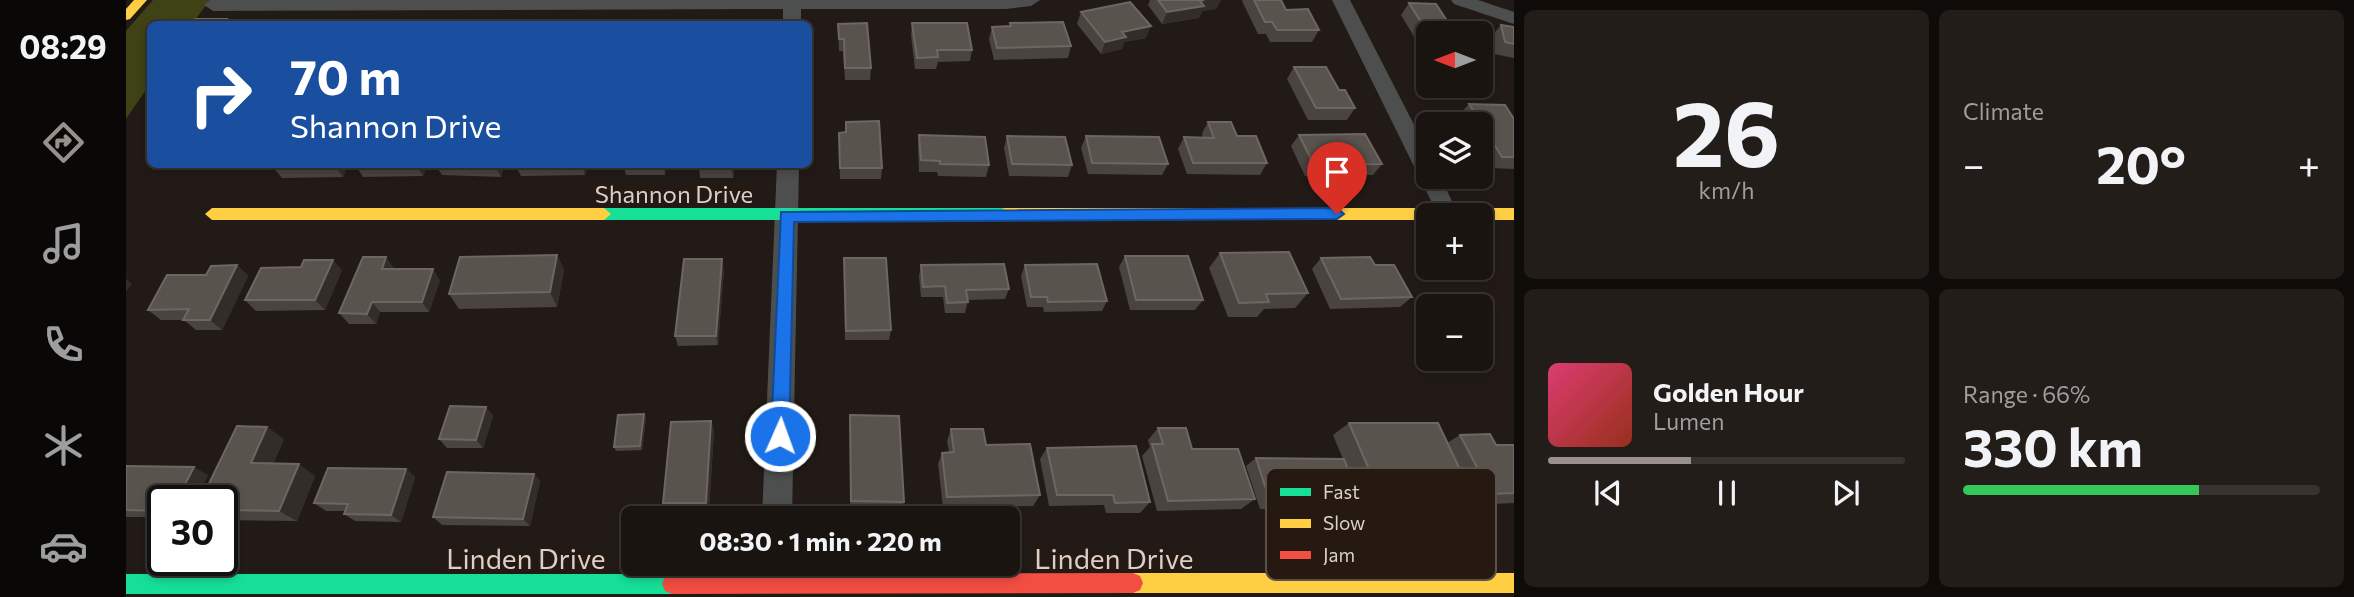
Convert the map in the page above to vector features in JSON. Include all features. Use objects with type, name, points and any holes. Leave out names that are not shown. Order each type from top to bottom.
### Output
[{"type":"street","points":[[126,16],[141,0]]},
{"type":"street","points":[[213,5],[1031,0]]},
{"type":"street","points":[[1341,0],[1416,149]]},
{"type":"street","points":[[1460,0],[1514,18]]},
{"type":"street","points":[[792,2],[792,21]]},
{"type":"street","points":[[777,506],[788,168]]},
{"type":"street","name":"Shannon Drive","points":[[212,214],[787,216],[1416,213]]},
{"type":"street","name":"Shannon Drive","points":[[1493,214],[1514,214]]},
{"type":"street","name":"Linden Drive","points":[[126,584],[294,591],[775,582],[1249,591],[1514,583]]},
{"type":"green space","points":[[153,0],[210,0],[194,21],[147,21],[147,88],[126,119],[126,31]]},
{"type":"building","points":[[1158,0],[1204,0],[1200,1],[1204,6],[1167,12]]},
{"type":"building","points":[[1254,0],[1281,0],[1286,10],[1308,9],[1319,30],[1277,30],[1272,22],[1265,22]]},
{"type":"building","points":[[1130,2],[1151,26],[1122,32],[1126,37],[1105,42],[1081,12]]},
{"type":"building","points":[[1409,3],[1436,4],[1447,21],[1420,21]]},
{"type":"building","points":[[195,19],[227,19],[226,21],[193,21]]},
{"type":"building","points":[[1063,22],[1071,46],[997,48],[992,27],[1011,26],[1010,23]]},
{"type":"building","points":[[867,23],[871,68],[845,68],[844,39],[839,39],[838,24]]},
{"type":"building","points":[[912,23],[967,23],[972,50],[937,50],[938,57],[917,58]]},
{"type":"building","points":[[1501,25],[1514,27],[1514,44],[1505,42]]},
{"type":"building","points":[[1294,67],[1326,67],[1339,90],[1345,90],[1355,108],[1316,108]]},
{"type":"building","points":[[1469,104],[1505,105],[1514,119],[1514,157],[1502,157],[1493,143],[1493,112],[1474,112]]},
{"type":"building","points":[[879,121],[882,168],[840,168],[839,133],[846,132],[846,122]]},
{"type":"building","points":[[1208,122],[1231,122],[1237,136],[1256,136],[1267,163],[1193,163],[1184,137],[1214,138]]},
{"type":"building","points":[[1365,134],[1382,164],[1314,165],[1299,135]]},
{"type":"building","points":[[919,135],[985,137],[989,165],[940,164],[940,161],[921,160]]},
{"type":"building","points":[[1007,136],[1065,137],[1072,165],[1012,164]]},
{"type":"building","points":[[1086,136],[1159,137],[1168,164],[1092,163]]},
{"type":"building","points":[[1289,252],[1308,293],[1266,294],[1269,302],[1239,303],[1220,253]]},
{"type":"building","points":[[557,255],[550,292],[449,294],[460,257]]},
{"type":"building","points":[[1125,256],[1188,256],[1203,300],[1136,300]]},
{"type":"building","points":[[363,257],[386,257],[382,269],[433,269],[422,302],[372,302],[367,314],[339,313]]},
{"type":"building","points":[[1370,257],[1375,265],[1394,265],[1412,297],[1341,299],[1321,258]]},
{"type":"building","points":[[844,258],[886,258],[891,330],[846,331]]},
{"type":"building","points":[[684,259],[722,259],[716,336],[675,336]]},
{"type":"building","points":[[304,260],[333,260],[315,300],[245,300],[261,268],[301,267]]},
{"type":"building","points":[[1004,264],[1009,289],[966,290],[968,302],[947,303],[945,286],[923,287],[921,265]]},
{"type":"building","points":[[1097,264],[1107,301],[1048,302],[1047,297],[1031,297],[1025,265]]},
{"type":"building","points":[[237,265],[210,320],[183,320],[189,309],[148,310],[167,275],[206,275],[211,266]]},
{"type":"building","points":[[450,406],[486,407],[476,440],[439,439]]},
{"type":"building","points":[[644,414],[640,446],[614,447],[618,415]]},
{"type":"building","points":[[850,415],[899,416],[904,502],[851,501]]},
{"type":"building","points":[[711,421],[706,503],[663,503],[671,422]]},
{"type":"building","points":[[1349,423],[1438,423],[1459,468],[1368,468]]},
{"type":"building","points":[[237,426],[267,427],[251,463],[299,464],[279,511],[238,510],[238,485],[208,485]]},
{"type":"building","points":[[1158,428],[1186,428],[1192,449],[1238,449],[1255,499],[1168,501],[1152,444],[1163,444]]},
{"type":"building","points":[[951,429],[983,429],[986,445],[1030,444],[1040,495],[947,497],[942,453],[954,452]]},
{"type":"building","points":[[1490,434],[1496,445],[1514,445],[1514,493],[1496,494],[1496,468],[1477,468],[1460,435]]},
{"type":"building","points":[[1136,446],[1150,502],[1115,503],[1113,495],[1057,495],[1047,448]]},
{"type":"building","points":[[1256,458],[1344,459],[1347,468],[1266,468],[1266,489]]},
{"type":"building","points":[[126,466],[194,467],[185,485],[147,485],[147,511],[126,510]]},
{"type":"building","points":[[328,468],[406,469],[391,515],[344,514],[348,504],[314,503]]},
{"type":"building","points":[[447,472],[534,474],[523,519],[433,517]]},
{"type":"traffic: fast","points":[[604,214],[1004,214]]},
{"type":"traffic: fast","points":[[126,584],[672,584]]},
{"type":"traffic: slow","points":[[126,16],[141,0]]},
{"type":"traffic: slow","points":[[212,214],[604,214]]},
{"type":"traffic: slow","points":[[1004,214],[1514,214]]},
{"type":"traffic: slow","points":[[1133,583],[1514,583]]},
{"type":"traffic: jam","points":[[672,584],[1133,583]]},
{"type":"route","points":[[780,436],[787,216],[1337,214]]}]
